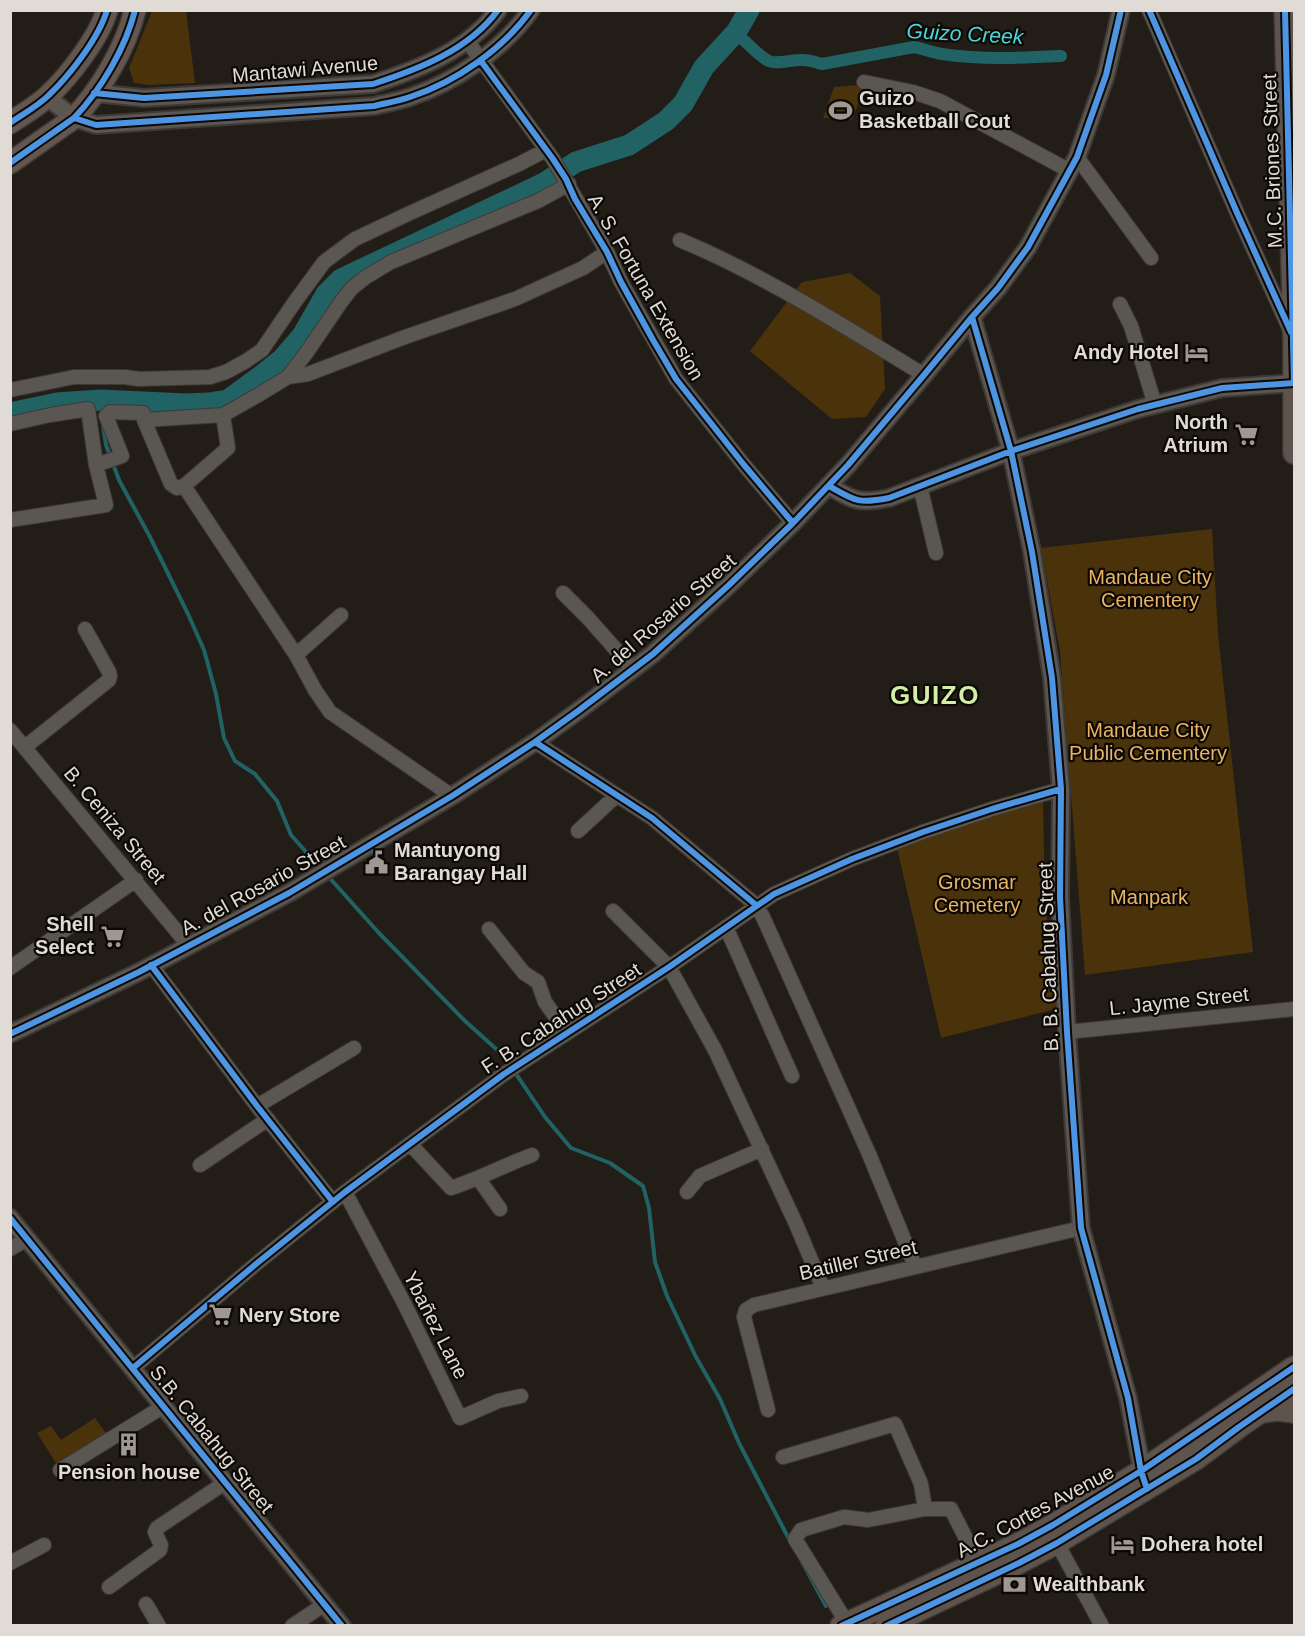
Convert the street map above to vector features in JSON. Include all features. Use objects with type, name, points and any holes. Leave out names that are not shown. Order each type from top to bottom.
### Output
[{"type":"highway","points":[[10,123],[47,97],[69,74],[104,20],[106,10]]},
{"type":"highway","points":[[10,163],[74,118],[110,68],[130,29],[135,10]]},
{"type":"main road","name":"M.C. Briones Street","points":[[1285,10],[1294,338],[1294,453]]},
{"type":"main road","name":"A.C. Cortes Avenue","points":[[886,1626],[1057,1543],[1291,1374]]},
{"type":"main road","name":"A.C. Cortes Avenue","points":[[843,1625],[1018,1544],[1144,1480],[1196,1459],[1258,1413],[1291,1374]]},
{"type":"main road","points":[[1258,1413],[1277,1410],[1294,1412]]},
{"type":"street","name":"Mantawi Avenue","points":[[94,93],[144,98],[373,84],[431,62],[468,42],[498,10]]},
{"type":"street","name":"Mantawi Avenue","points":[[47,97],[74,118],[96,125],[374,106],[411,97],[443,83],[481,61],[520,25],[531,10]]},
{"type":"street","name":"A. del Rosario Street","points":[[10,1034],[189,946],[289,893],[452,796],[535,742],[653,654],[729,585],[829,486],[998,288],[1028,247],[1074,164],[1106,75],[1121,10]]},
{"type":"street","points":[[1149,10],[1294,338]]},
{"type":"street","name":"A. S. Fortuna Extension","points":[[468,42],[550,154],[567,181],[676,378],[793,523]]},
{"type":"street","points":[[864,82],[914,92],[940,101],[1074,164],[1151,258]]},
{"type":"street","points":[[10,390],[74,377],[139,379],[210,377],[226,372],[262,350],[324,262],[355,239],[519,164],[550,154]]},
{"type":"street","points":[[144,420],[223,415],[288,377],[341,302],[352,288],[366,277],[391,262],[538,201],[567,181]]},
{"type":"street","points":[[680,240],[710,252],[780,289],[924,375]]},
{"type":"street","points":[[288,377],[308,374],[396,340],[515,300],[583,268],[607,252]]},
{"type":"street","points":[[1120,304],[1131,326],[1155,405]]},
{"type":"street","name":"B. B. Cabahug Street","points":[[972,317],[1011,451],[1032,552],[1052,678],[1061,789],[1060,897],[1067,1032],[1081,1228],[1128,1398],[1144,1480]]},
{"type":"street","points":[[829,486],[852,499],[867,502],[889,498],[1011,451],[1155,405],[1222,388],[1294,383]]},
{"type":"street","points":[[10,424],[88,409],[106,506],[10,520]]},
{"type":"street","points":[[98,465],[122,456],[106,416],[110,412],[143,413],[171,484],[177,488],[184,486],[228,448],[223,415]]},
{"type":"street","points":[[184,486],[296,655],[330,712],[452,796]]},
{"type":"street","points":[[920,486],[936,553]]},
{"type":"street","points":[[563,593],[633,669]]},
{"type":"street","points":[[296,655],[341,615]]},
{"type":"street","points":[[25,747],[109,680],[109,672],[85,629]]},
{"type":"street","name":"B. Ceniza Street","points":[[10,730],[189,946]]},
{"type":"street","points":[[535,742],[652,818],[756,905],[869,1154],[915,1266]]},
{"type":"street","name":"F. B. Cabahug Street","points":[[133,1368],[345,1192],[504,1074],[669,967],[756,905],[774,894],[852,859],[992,808],[1061,789]]},
{"type":"street","points":[[578,831],[618,795]]},
{"type":"street","points":[[10,968],[136,880]]},
{"type":"street","points":[[613,911],[669,967],[715,1050],[762,1149],[823,1288]]},
{"type":"street","points":[[726,927],[792,1076]]},
{"type":"street","points":[[489,929],[524,973],[538,981],[544,1002],[567,1033]]},
{"type":"street","points":[[151,965],[257,1106],[333,1202]]},
{"type":"street","name":"L. Jayme Street","points":[[1067,1032],[1294,1009]]},
{"type":"street","points":[[257,1106],[354,1048]]},
{"type":"street","points":[[200,1165],[268,1119]]},
{"type":"street","points":[[411,1145],[451,1188],[532,1155]]},
{"type":"street","points":[[687,1192],[700,1176],[762,1149]]},
{"type":"street","points":[[478,1178],[500,1209]]},
{"type":"street","name":"Ybañez Lane","points":[[345,1192],[405,1305],[460,1418],[498,1401],[521,1396]]},
{"type":"street","name":"S.B. Cabahug Street","points":[[10,1218],[342,1626]]},
{"type":"street","name":"Batiller Street","points":[[768,1410],[744,1317],[746,1311],[754,1305],[1081,1228]]},
{"type":"street","points":[[10,1249],[27,1239]]},
{"type":"street","points":[[60,1470],[164,1406]]},
{"type":"street","points":[[783,1457],[895,1424],[921,1484],[925,1509]]},
{"type":"street","points":[[109,1587],[160,1550],[161,1545],[155,1532],[157,1528],[226,1482]]},
{"type":"street","points":[[843,1625],[795,1539],[801,1530],[844,1518],[868,1520],[925,1509],[951,1509],[978,1562]]},
{"type":"street","points":[[1057,1543],[1102,1626]]},
{"type":"street","points":[[10,1563],[44,1545]]},
{"type":"street","points":[[146,1604],[159,1626]]},
{"type":"street","points":[[292,1626],[325,1604]]},
{"type":"green space","points":[[152,11],[186,11],[195,83],[149,85],[134,83],[129,68]]},
{"type":"green space","name":"Guizo Basketball Cout","points":[[869,86],[852,120],[823,118],[834,87]]},
{"type":"green space","points":[[850,273],[880,296],[885,389],[866,417],[832,419],[750,351],[802,282]]},
{"type":"green space","points":[[1212,529],[1218,634],[1253,952],[1085,975],[1060,651],[1041,548]]},
{"type":"green space","name":"Grosmar Cemetery","points":[[1043,800],[1045,899],[1056,1009],[941,1038],[897,848],[944,830]]},
{"type":"green space","points":[[95,1418],[108,1436],[59,1468],[37,1433],[51,1426],[61,1440]]},
{"type":"waterway","points":[[10,413],[57,403],[100,400],[186,404],[228,400],[282,359],[302,336],[326,294],[341,279],[544,183],[576,162],[629,145],[666,121],[683,104],[704,67],[737,31],[749,10]]},
{"type":"waterway","name":"Guizo Creek","points":[[735,34],[764,58],[776,62],[803,60],[822,64],[914,47],[972,57],[1061,56]]},
{"type":"waterway","points":[[100,400],[102,414]]},
{"type":"waterway","points":[[103,425],[106,445],[119,480],[150,537],[204,650],[216,694],[224,738],[235,761],[255,774],[277,801],[291,835],[322,870]]},
{"type":"waterway","points":[[327,875],[378,932],[465,1021],[504,1056],[545,1117],[571,1148],[610,1163],[643,1186],[649,1208],[655,1262],[667,1296],[791,1543]]},
{"type":"waterway","points":[[802,1562],[826,1606]]},
{"type":"cycle path","points":[[10,123],[45,99],[65,78],[90,44],[107,10]]},
{"type":"cycle path","points":[[10,163],[74,118],[94,95],[119,53],[135,10]]},
{"type":"cycle path","points":[[94,93],[144,98],[373,84],[425,65],[458,47],[486,24],[498,10]]},
{"type":"cycle path","points":[[74,118],[96,125],[374,106],[397,101],[444,83],[477,63],[507,38],[531,10]]},
{"type":"cycle path","points":[[10,1034],[139,972],[289,893],[452,796],[535,742],[653,654],[729,585],[848,465],[998,288],[1028,247],[1077,157],[1106,75],[1121,10]]},
{"type":"cycle path","points":[[1149,10],[1291,332]]},
{"type":"cycle path","points":[[829,486],[857,500],[870,501],[889,498],[1011,451],[1138,409],[1222,388],[1294,383],[1285,10]]},
{"type":"cycle path","points":[[481,61],[566,179],[676,379],[793,523]]},
{"type":"cycle path","points":[[972,317],[1011,451],[1032,552],[1052,678],[1061,789],[1060,897],[1067,1032],[1081,1228],[1128,1398],[1141,1471],[1147,1489]]},
{"type":"cycle path","points":[[535,742],[652,818],[756,905]]},
{"type":"cycle path","points":[[133,1368],[345,1192],[504,1074],[669,967],[774,894],[852,859],[923,832],[1061,789]]},
{"type":"cycle path","points":[[151,965],[257,1106],[333,1202]]},
{"type":"cycle path","points":[[10,1218],[342,1626]]},
{"type":"cycle path","points":[[841,1626],[1018,1544],[1053,1525],[1141,1471],[1294,1367]]},
{"type":"cycle path","points":[[886,1626],[1057,1543],[1196,1459],[1294,1389]]},
{"type":"place","name":"Guizo Basketball Cout","points":[[841,110]]},
{"type":"place","name":"Andy Hotel","points":[[1197,352]]},
{"type":"place","name":"North Atrium","points":[[1246,434]]},
{"type":"place","name":"Mantuyong Barangay Hall","points":[[376,862]]},
{"type":"place","name":"Shell Select","points":[[112,936]]},
{"type":"place","name":"Nery Store","points":[[221,1315]]},
{"type":"place","name":"Pension house","points":[[129,1445]]},
{"type":"place","name":"Dohera hotel","points":[[1123,1544]]},
{"type":"place","name":"Wealthbank","points":[[1015,1584]]},
{"type":"district","name":"GUIZO","points":[[935,695]]},
{"type":"park label","name":"Mandaue City Cementery","points":[[1150,588]]},
{"type":"park label","name":"Mandaue City Public Cementery","points":[[1148,742]]},
{"type":"park label","name":"Manpark","points":[[1149,897]]}]
